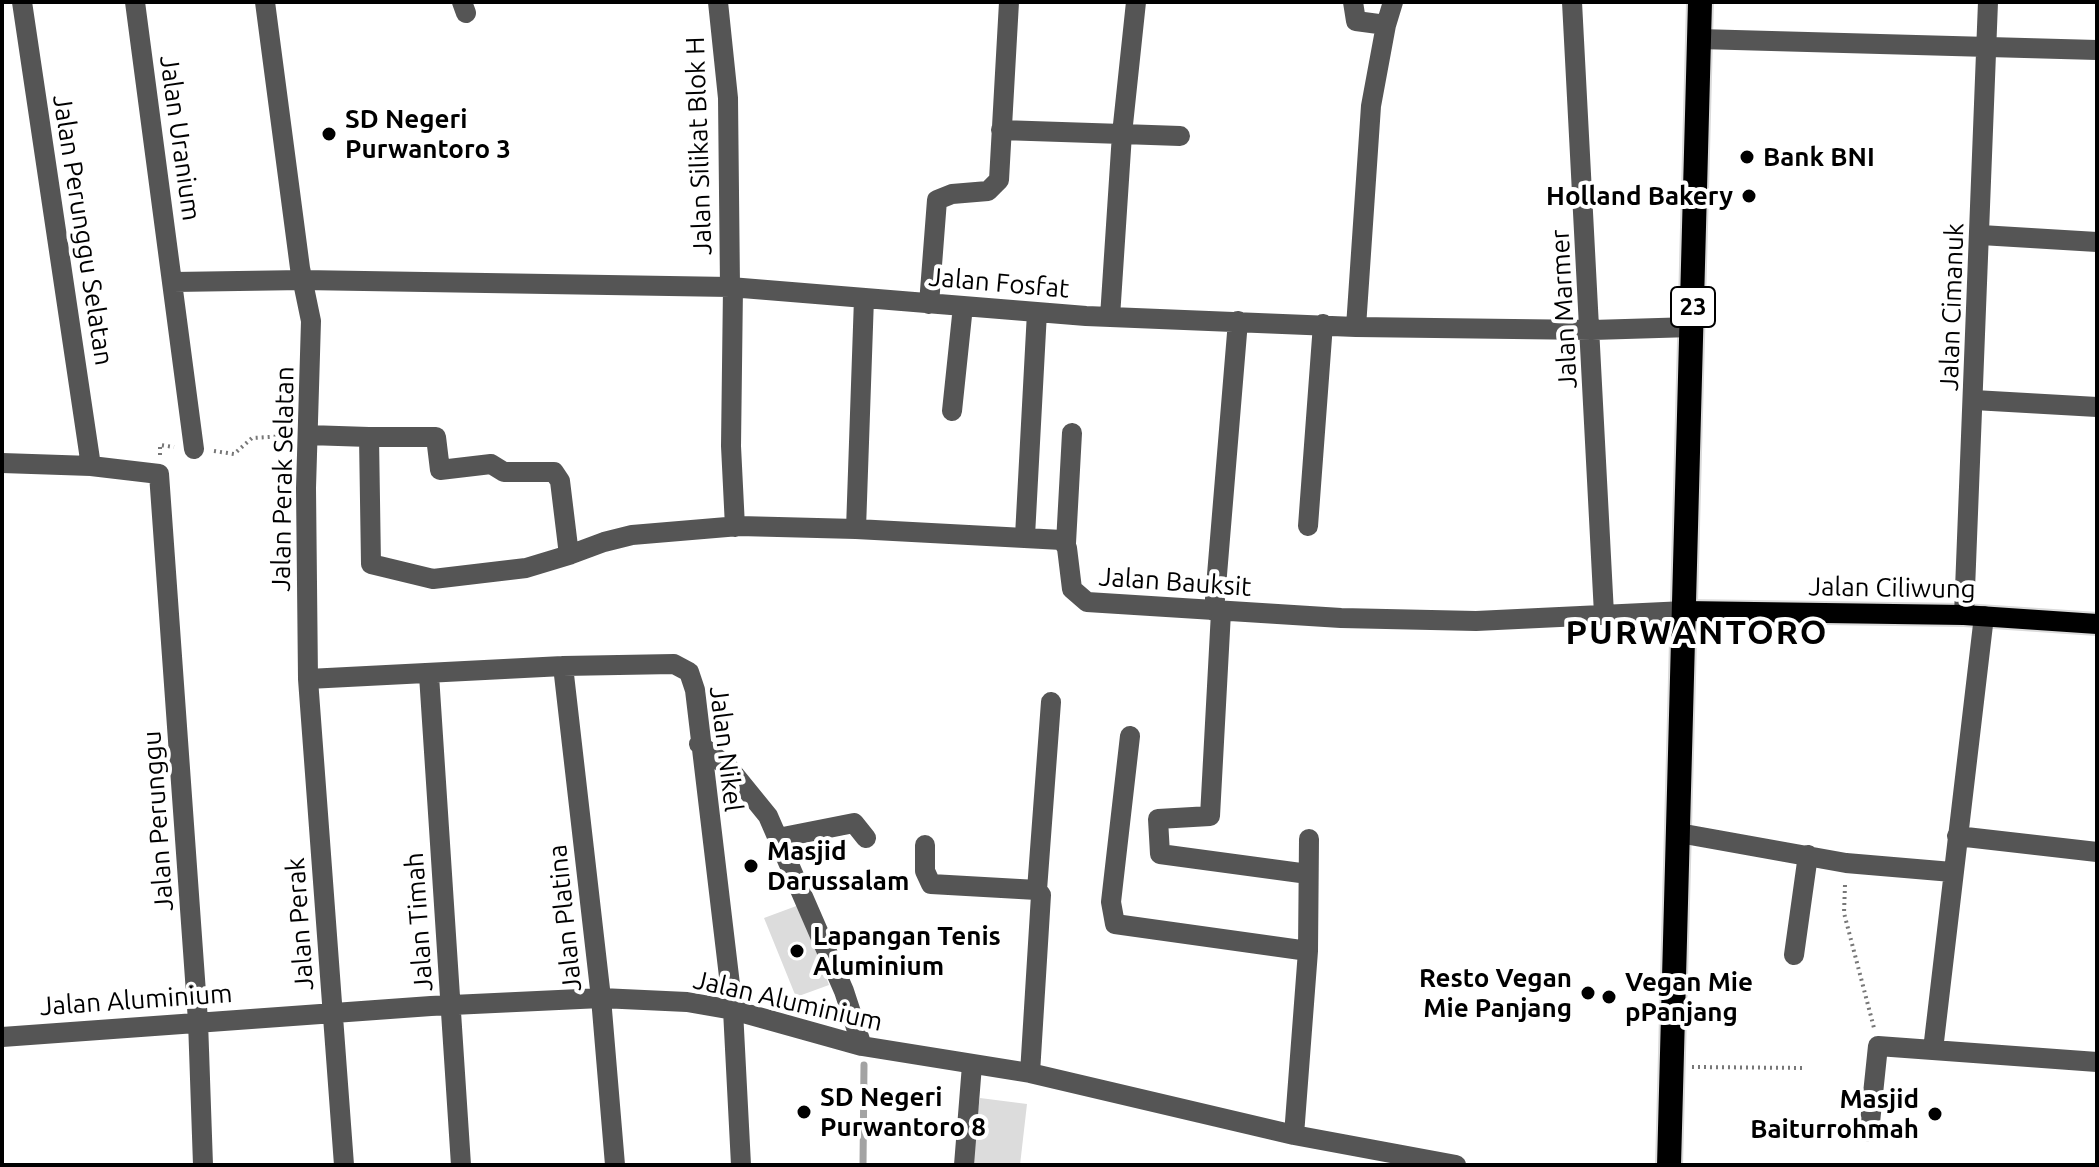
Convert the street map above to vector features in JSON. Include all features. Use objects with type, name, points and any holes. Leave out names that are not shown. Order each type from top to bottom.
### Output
[{"type":"highway","name":"23","points":[[1669,1165],[1700,2]]},
{"type":"main road","name":"Jalan Ciliwung","points":[[1685,611],[1974,615],[2097,624]]},
{"type":"street","name":"Jalan Perunggu Selatan","points":[[22,2],[91,466]]},
{"type":"street","name":"Jalan Uranium","points":[[135,2],[194,449]]},
{"type":"street","name":"Jalan Perak Selatan","points":[[265,2],[311,321],[308,679]]},
{"type":"street","name":"Jalan Silikat Blok H","points":[[718,2],[728,98],[731,446],[735,527]]},
{"type":"street","points":[[929,304],[935,205],[941,197],[988,191],[997,184],[1009,2]]},
{"type":"street","points":[[1110,317],[1122,134],[1136,2]]},
{"type":"street","points":[[1353,2],[1356,21],[1386,25]]},
{"type":"street","points":[[1356,327],[1371,106],[1393,2]]},
{"type":"street","name":"Jalan Marmer","points":[[1572,2],[1592,330],[1604,614]]},
{"type":"street","name":"Jalan Cimanuk","points":[[1933,1050],[1957,836],[1974,615],[1974,400],[1988,2]]},
{"type":"street","points":[[1699,39],[2097,50]]},
{"type":"street","points":[[1001,130],[1180,136]]},
{"type":"street","points":[[1981,235],[2097,242]]},
{"type":"street","points":[[174,282],[303,280]]},
{"type":"street","name":"Jalan Fosfat","points":[[303,280],[732,287],[1110,317],[1356,327],[1592,330],[1692,327]]},
{"type":"street","points":[[856,529],[864,298]]},
{"type":"street","points":[[952,411],[963,306]]},
{"type":"street","points":[[1025,536],[1037,312]]},
{"type":"street","points":[[1238,321],[1218,611],[1210,816],[1158,819],[1160,854],[1308,874]]},
{"type":"street","points":[[1308,526],[1323,324]]},
{"type":"street","points":[[1974,400],[2097,407]]},
{"type":"street","points":[[1066,543],[1072,433]]},
{"type":"street","points":[[308,435],[433,436],[437,439],[440,470],[491,464],[504,472],[554,472],[560,481],[569,555]]},
{"type":"street","name":"Jalan Bauksit","points":[[369,437],[369,559],[374,567],[433,579],[526,568],[632,535],[735,527],[856,529],[1025,536],[1066,543],[1072,589],[1087,602],[1218,611],[1476,621],[1685,611]]},
{"type":"street","points":[[2,463],[91,466]]},
{"type":"street","name":"Jalan Perunggu","points":[[91,466],[159,474],[198,1021],[203,1165]]},
{"type":"street","name":"Jalan Nikel","points":[[308,679],[563,666],[674,664],[689,672],[695,690],[733,1010],[741,1165]]},
{"type":"street","name":"Jalan Platina","points":[[563,666],[601,998],[615,1165]]},
{"type":"street","name":"Jalan Timah","points":[[429,675],[461,1165]]},
{"type":"street","name":"Jalan Perak","points":[[308,679],[344,1165]]},
{"type":"street","points":[[1030,1073],[1041,901],[1037,890],[1051,702]]},
{"type":"street","points":[[1130,736],[1111,902],[1115,924],[1308,951]]},
{"type":"street","points":[[699,744],[729,768],[768,816],[844,991],[862,1046]]},
{"type":"street","points":[[778,838],[854,823],[866,838]]},
{"type":"street","points":[[1679,833],[1846,863],[1952,872]]},
{"type":"street","points":[[1957,836],[2097,852]]},
{"type":"street","points":[[1294,1135],[1308,951],[1309,839]]},
{"type":"street","points":[[925,845],[925,871],[931,884],[1037,890]]},
{"type":"street","points":[[1794,955],[1808,855]]},
{"type":"street","name":"Jalan Aluminium","points":[[2,1037],[198,1021],[601,998],[687,1002],[733,1010],[862,1046],[1030,1073],[1294,1135],[1456,1165]]},
{"type":"street","points":[[1869,1132],[1878,1046],[2097,1062]]},
{"type":"street","points":[[964,1165],[972,1065]]},
{"type":"path","points":[[194,449],[234,454],[252,438],[308,435]]},
{"type":"path","points":[[1846,863],[1844,913],[1878,1046]]},
{"type":"path","points":[[1670,1066],[1806,1068]]},
{"type":"shaded area","name":"Lapangan Tenis Aluminium","points":[[799,905],[829,985],[796,997],[764,918]]},
{"type":"shaded area","points":[[980,1098],[1027,1104],[1020,1165],[968,1165]]},
{"type":"waterway","points":[[863,1165],[864,1065]]},
{"type":"place","name":"SD Negeri Purwantoro 3","points":[[329,134]]},
{"type":"place","name":"Bank BNI","points":[[1747,157]]},
{"type":"place","name":"Holland Bakery","points":[[1749,196]]},
{"type":"place","name":"Masjid Darussalam","points":[[751,866]]},
{"type":"place","name":"Lapangan Tenis Aluminium","points":[[797,951]]},
{"type":"place","name":"Resto Vegan Mie Panjang","points":[[1588,993]]},
{"type":"place","name":"Vegan Mie pPanjang","points":[[1609,997]]},
{"type":"place","name":"SD Negeri Purwantoro 8","points":[[804,1112]]},
{"type":"place","name":"Masjid Baiturrohmah","points":[[1935,1114]]},
{"type":"district","name":"PURWANTORO","points":[[1697,633]]}]
